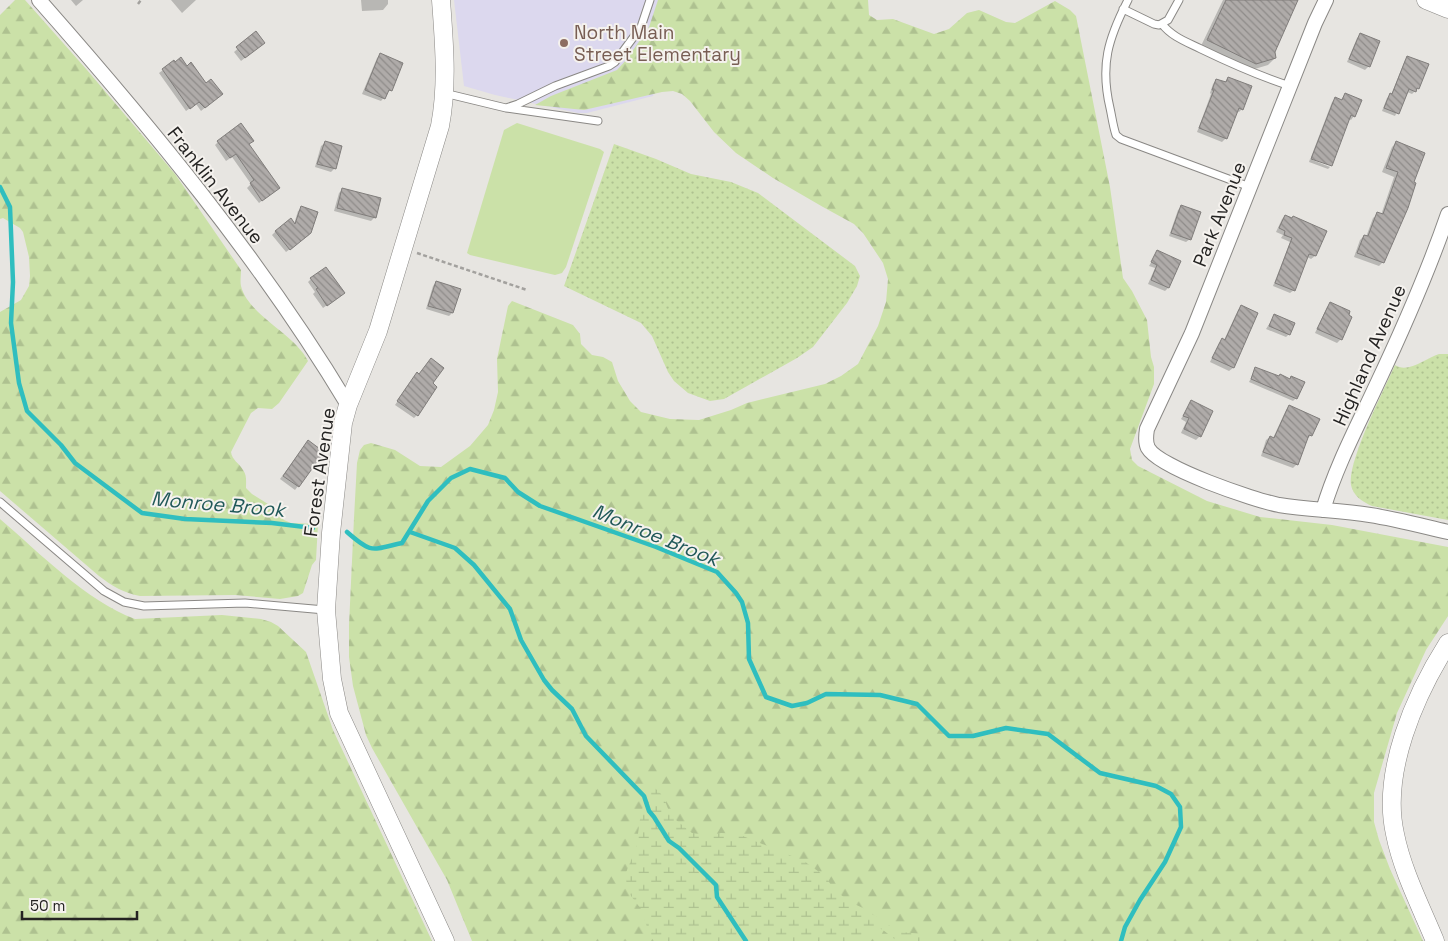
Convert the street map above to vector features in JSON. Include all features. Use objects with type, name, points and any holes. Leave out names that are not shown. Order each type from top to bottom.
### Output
[{"type":"street","name":"Franklin Avenue","points":[[39,0],[111,82],[207,202],[279,298],[348,405]]},
{"type":"street","name":"Forest Avenue","points":[[441,0],[445,55],[442,114],[437,140],[378,331],[348,405],[343,423],[331,533],[326,610],[329,660],[339,713],[445,941]]},
{"type":"street","name":"Park Avenue","points":[[1324,510],[1277,505],[1250,498],[1211,484],[1166,462],[1149,450],[1146,441],[1150,423],[1192,333],[1326,0]]},
{"type":"street","points":[[1426,0],[1448,9]]},
{"type":"street","name":"Highland Avenue","points":[[1324,510],[1336,473],[1423,280],[1448,214]]},
{"type":"street","points":[[1324,510],[1372,516],[1448,532]]},
{"type":"street","points":[[1435,941],[1398,846],[1392,819],[1391,799],[1394,772],[1404,736],[1416,705],[1448,643]]},
{"type":"lane","points":[[506,108],[555,86],[612,64],[639,31],[650,0]]},
{"type":"lane","points":[[1128,0],[1110,40],[1105,70],[1105,83],[1116,135],[1250,187]]},
{"type":"lane","points":[[1123,9],[1154,24],[1162,24],[1168,20],[1179,0]]},
{"type":"lane","points":[[1162,24],[1166,30],[1176,37],[1218,57],[1290,86]]},
{"type":"lane","points":[[443,93],[506,108],[598,121]]},
{"type":"lane","points":[[0,502],[104,591],[124,602],[144,606],[245,603],[326,610]]},
{"type":"path","points":[[138,4],[142,0]]},
{"type":"path","points":[[404,249],[527,290]]},
{"type":"shaded area","name":"North Main Street Elementary","points":[[454,0],[680,0],[653,96],[587,113],[578,113],[495,95],[464,86]]},
{"type":"green space","points":[[15,0],[25,0],[175,174],[241,270],[241,284],[245,296],[262,315],[302,351],[308,361],[279,403],[272,409],[258,408],[251,413],[231,452],[244,472],[246,488],[252,494],[268,504],[284,520],[291,523],[318,524],[316,560],[312,565],[303,593],[298,596],[280,599],[235,595],[140,596],[123,591],[99,576],[0,491],[0,312],[21,300],[29,286],[30,276],[29,257],[23,232],[20,228],[3,218],[0,219],[0,15]]},
{"type":"green space","points":[[658,0],[868,0],[869,15],[877,20],[893,19],[934,34],[949,29],[967,13],[979,10],[1006,22],[1015,23],[1055,1],[1076,16],[1110,187],[1123,278],[1147,320],[1154,367],[1154,384],[1130,449],[1132,460],[1138,466],[1207,501],[1260,517],[1332,525],[1448,547],[1448,616],[1426,650],[1397,713],[1374,793],[1374,822],[1379,840],[1423,941],[472,941],[447,880],[372,748],[366,735],[353,686],[349,657],[349,625],[357,463],[360,450],[364,445],[371,443],[395,450],[420,466],[441,467],[470,446],[488,425],[494,410],[498,392],[497,359],[508,306],[512,301],[573,325],[580,334],[581,344],[592,355],[603,357],[612,362],[618,381],[630,401],[641,412],[670,419],[699,420],[747,403],[825,384],[841,376],[858,364],[878,326],[886,302],[888,279],[883,263],[863,233],[854,224],[773,178],[736,153],[714,132],[690,101],[682,94],[673,91],[662,92],[584,110],[535,105],[551,96],[617,70],[649,27]]},
{"type":"green space","points":[[517,123],[600,149],[604,152],[566,267],[562,273],[555,275],[467,253],[504,130]]},
{"type":"green space","points":[[614,144],[691,174],[731,182],[758,193],[855,266],[860,276],[857,286],[847,303],[813,347],[724,399],[710,401],[688,393],[674,381],[652,336],[641,323],[564,286]]},
{"type":"green space","points":[[1439,354],[1448,354],[1448,520],[1372,506],[1356,495],[1351,485],[1351,474],[1360,444],[1395,365],[1406,368],[1411,367]]},
{"type":"green space","points":[[0,519],[81,588],[117,611],[135,619],[222,615],[261,619],[278,626],[306,652],[333,730],[432,941],[0,941]]},
{"type":"green space","points":[[652,785],[663,796],[671,816],[692,833],[709,836],[721,833],[738,834],[804,861],[826,877],[834,890],[899,932],[924,934],[941,941],[897,941],[875,926],[858,941],[654,941],[649,933],[641,909],[628,892],[625,875],[636,848],[641,812]]},
{"type":"building","points":[[1226,0],[1298,0],[1275,52],[1276,58],[1256,64],[1207,40]]},
{"type":"building","points":[[256,31],[265,43],[245,58],[236,47]]},
{"type":"building","points":[[1360,33],[1380,41],[1370,67],[1349,59]]},
{"type":"building","points":[[380,53],[403,63],[392,91],[389,90],[385,99],[365,90]]},
{"type":"building","points":[[1407,56],[1429,64],[1419,89],[1417,88],[1416,92],[1409,89],[1399,114],[1384,108],[1390,93],[1392,94]]},
{"type":"building","points":[[181,57],[187,66],[191,62],[206,83],[211,79],[223,94],[205,108],[199,102],[190,109],[162,69]]},
{"type":"building","points":[[1228,77],[1252,86],[1243,110],[1239,108],[1227,139],[1199,128],[1214,90],[1212,90],[1216,79],[1226,82]]},
{"type":"building","points":[[1345,93],[1362,100],[1355,117],[1351,115],[1332,166],[1311,159],[1335,97],[1342,100]]},
{"type":"building","points":[[241,123],[254,141],[249,144],[280,188],[262,201],[250,183],[254,180],[236,154],[230,158],[217,141]]},
{"type":"building","points":[[325,141],[342,146],[336,169],[317,164]]},
{"type":"building","points":[[1396,141],[1425,153],[1414,182],[1416,183],[1408,208],[1384,263],[1357,253],[1364,235],[1368,236],[1377,212],[1383,214],[1398,172],[1386,168]]},
{"type":"building","points":[[342,188],[381,198],[376,218],[337,208]]},
{"type":"building","points":[[1181,205],[1201,212],[1191,240],[1171,233]]},
{"type":"building","points":[[301,206],[318,212],[311,233],[290,250],[275,231],[291,218],[295,224]]},
{"type":"building","points":[[1285,215],[1292,218],[1293,216],[1327,231],[1316,256],[1309,254],[1295,291],[1275,283],[1292,238],[1284,235],[1285,231],[1279,228]]},
{"type":"building","points":[[1157,250],[1181,261],[1169,288],[1151,280],[1157,265],[1151,262]]},
{"type":"building","points":[[326,267],[345,293],[327,306],[316,289],[318,288],[310,278]]},
{"type":"building","points":[[436,281],[461,289],[453,313],[428,306]]},
{"type":"building","points":[[1330,302],[1350,311],[1349,315],[1352,317],[1342,340],[1317,329]]},
{"type":"building","points":[[1241,305],[1258,313],[1234,368],[1212,358],[1222,338],[1225,340]]},
{"type":"building","points":[[1274,314],[1295,323],[1290,335],[1269,326]]},
{"type":"building","points":[[431,358],[444,368],[433,383],[437,387],[418,416],[397,401],[417,372],[419,374]]},
{"type":"building","points":[[1255,367],[1290,379],[1291,376],[1305,382],[1297,399],[1251,379]]},
{"type":"building","points":[[1191,400],[1213,411],[1201,437],[1184,429],[1189,418],[1183,416]]},
{"type":"building","points":[[1289,405],[1320,419],[1312,436],[1309,435],[1298,465],[1263,452],[1270,436],[1274,438]]},
{"type":"building","points":[[308,440],[324,452],[299,487],[283,476]]},
{"type":"waterway","name":"Monroe Brook","points":[[0,187],[10,207],[13,282],[11,323],[19,383],[27,411],[61,445],[75,463],[142,513],[185,519],[272,523],[313,528]]},
{"type":"waterway","name":"Monroe Brook","points":[[347,532],[367,547],[378,548],[402,543],[428,501],[451,478],[470,469],[505,478],[518,492],[540,506],[656,547],[717,572],[742,602],[748,623],[749,659],[766,697],[792,706],[807,703],[826,694],[880,695],[917,704],[949,736],[973,736],[1006,728],[1048,734],[1100,773],[1156,786],[1171,794],[1180,807],[1181,827],[1165,862],[1125,927],[1121,941]]},
{"type":"waterway","points":[[410,532],[455,548],[474,565],[510,609],[521,640],[544,680],[572,709],[586,736],[644,796],[649,811],[669,841],[679,848],[716,885],[717,897],[746,941]]},
{"type":"place","name":"North Main Street Elementary","points":[[564,43]]}]
